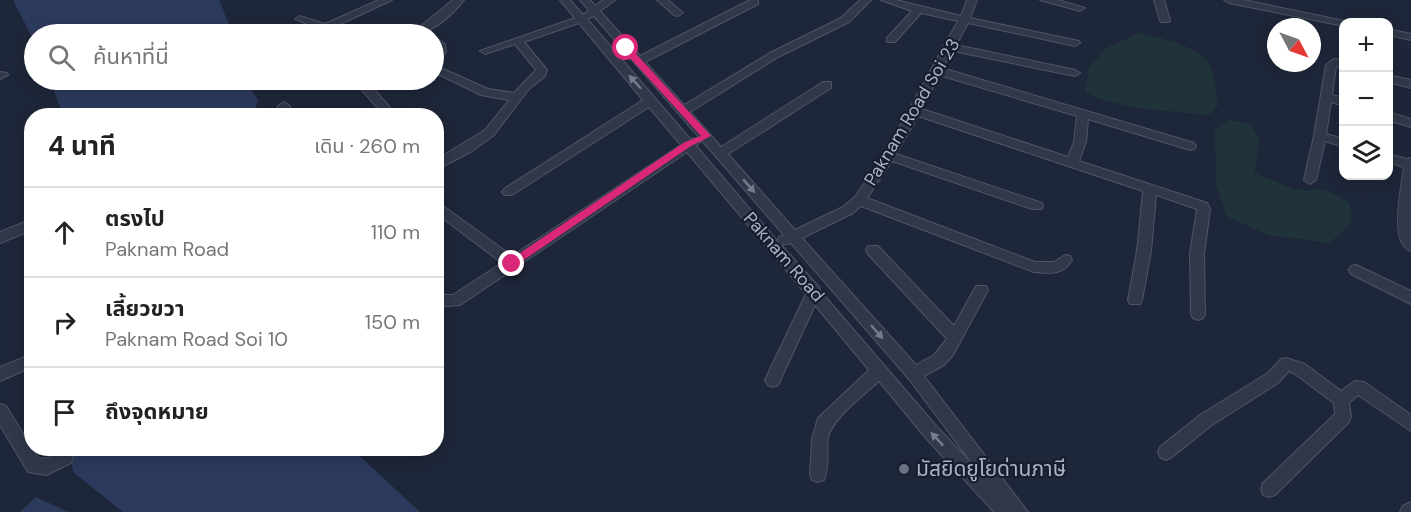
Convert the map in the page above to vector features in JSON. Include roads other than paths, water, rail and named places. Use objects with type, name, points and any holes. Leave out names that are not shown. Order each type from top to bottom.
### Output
[{"type":"street","points":[[332,24],[371,3],[387,0]]},
{"type":"street","points":[[433,24],[459,0]]},
{"type":"street","name":"Paknam Road","points":[[565,0],[931,432],[1006,512]]},
{"type":"street","name":"Paknam Road","points":[[585,0],[638,62],[685,110],[792,237],[914,374],[1019,512]]},
{"type":"street","points":[[484,51],[580,19],[595,12],[609,0]]},
{"type":"street","points":[[662,0],[678,13]]},
{"type":"street","points":[[685,110],[774,55],[845,20],[866,0]]},
{"type":"street","points":[[886,0],[919,10],[1075,43]]},
{"type":"street","name":"Paknam Road Soi 23","points":[[774,246],[848,210],[859,200],[889,156],[915,111],[951,46],[972,0]]},
{"type":"street","points":[[1045,0],[1080,8]]},
{"type":"street","points":[[1160,0],[1165,20]]},
{"type":"street","points":[[1229,0],[1339,22]]},
{"type":"street","points":[[638,62],[754,2]]},
{"type":"street","points":[[891,40],[919,10]]},
{"type":"street","points":[[300,19],[314,24]]},
{"type":"street","points":[[1393,33],[1411,37]]},
{"type":"street","points":[[444,160],[485,138],[497,125],[515,97],[541,74],[542,70],[517,40]]},
{"type":"street","points":[[951,46],[1075,73]]},
{"type":"street","points":[[1310,180],[1320,136],[1331,65],[1334,62],[1339,63]]},
{"type":"street","points":[[936,70],[1190,146]]},
{"type":"street","points":[[444,73],[485,92],[515,97]]},
{"type":"street","points":[[1393,79],[1411,84]]},
{"type":"street","points":[[721,153],[826,85]]},
{"type":"street","points":[[368,90],[385,108]]},
{"type":"street","points":[[1326,97],[1339,101]]},
{"type":"street","points":[[508,192],[651,100]]},
{"type":"street","points":[[915,111],[1198,204],[1204,209],[1197,254],[1198,314]]},
{"type":"street","points":[[1072,162],[1080,141],[1083,114]]},
{"type":"street","points":[[1393,117],[1411,123]]},
{"type":"street","points":[[444,301],[455,301],[688,144],[706,136]]},
{"type":"street","points":[[1320,136],[1339,142]]},
{"type":"street","points":[[889,156],[1037,206]]},
{"type":"street","points":[[1393,159],[1411,164],[1404,217],[1406,235],[1411,246]]},
{"type":"street","points":[[1135,300],[1144,250],[1150,188]]},
{"type":"street","points":[[859,200],[1034,267],[1057,268],[1065,260]]},
{"type":"street","points":[[444,212],[512,264]]},
{"type":"street","points":[[0,238],[24,228]]},
{"type":"street","points":[[873,250],[955,337]]},
{"type":"street","points":[[1356,270],[1411,298]]},
{"type":"street","points":[[914,374],[939,360],[948,351],[981,290]]},
{"type":"street","points":[[773,380],[813,291]]},
{"type":"street","points":[[0,374],[24,364]]},
{"type":"street","points":[[1166,452],[1206,420],[1274,378],[1286,364],[1300,369],[1341,399],[1343,417],[1269,489]]},
{"type":"street","points":[[818,474],[820,439],[824,423],[880,370]]},
{"type":"street","points":[[1341,399],[1359,387],[1411,424]]},
{"type":"street","points":[[0,411],[24,450]]},
{"type":"street","points":[[28,456],[34,466],[45,469],[65,456]]},
{"type":"water","points":[[13,0],[219,0],[229,24],[25,24]]},
{"type":"water","points":[[54,90],[252,90],[258,100],[255,108],[60,108]]},
{"type":"water","points":[[71,456],[360,456],[420,512],[123,512],[73,472]]},
{"type":"water","points":[[36,497],[68,512],[20,512]]},
{"type":"place","name":"มัสยิดยูโยด่านภาษี","points":[[904,469]]}]
